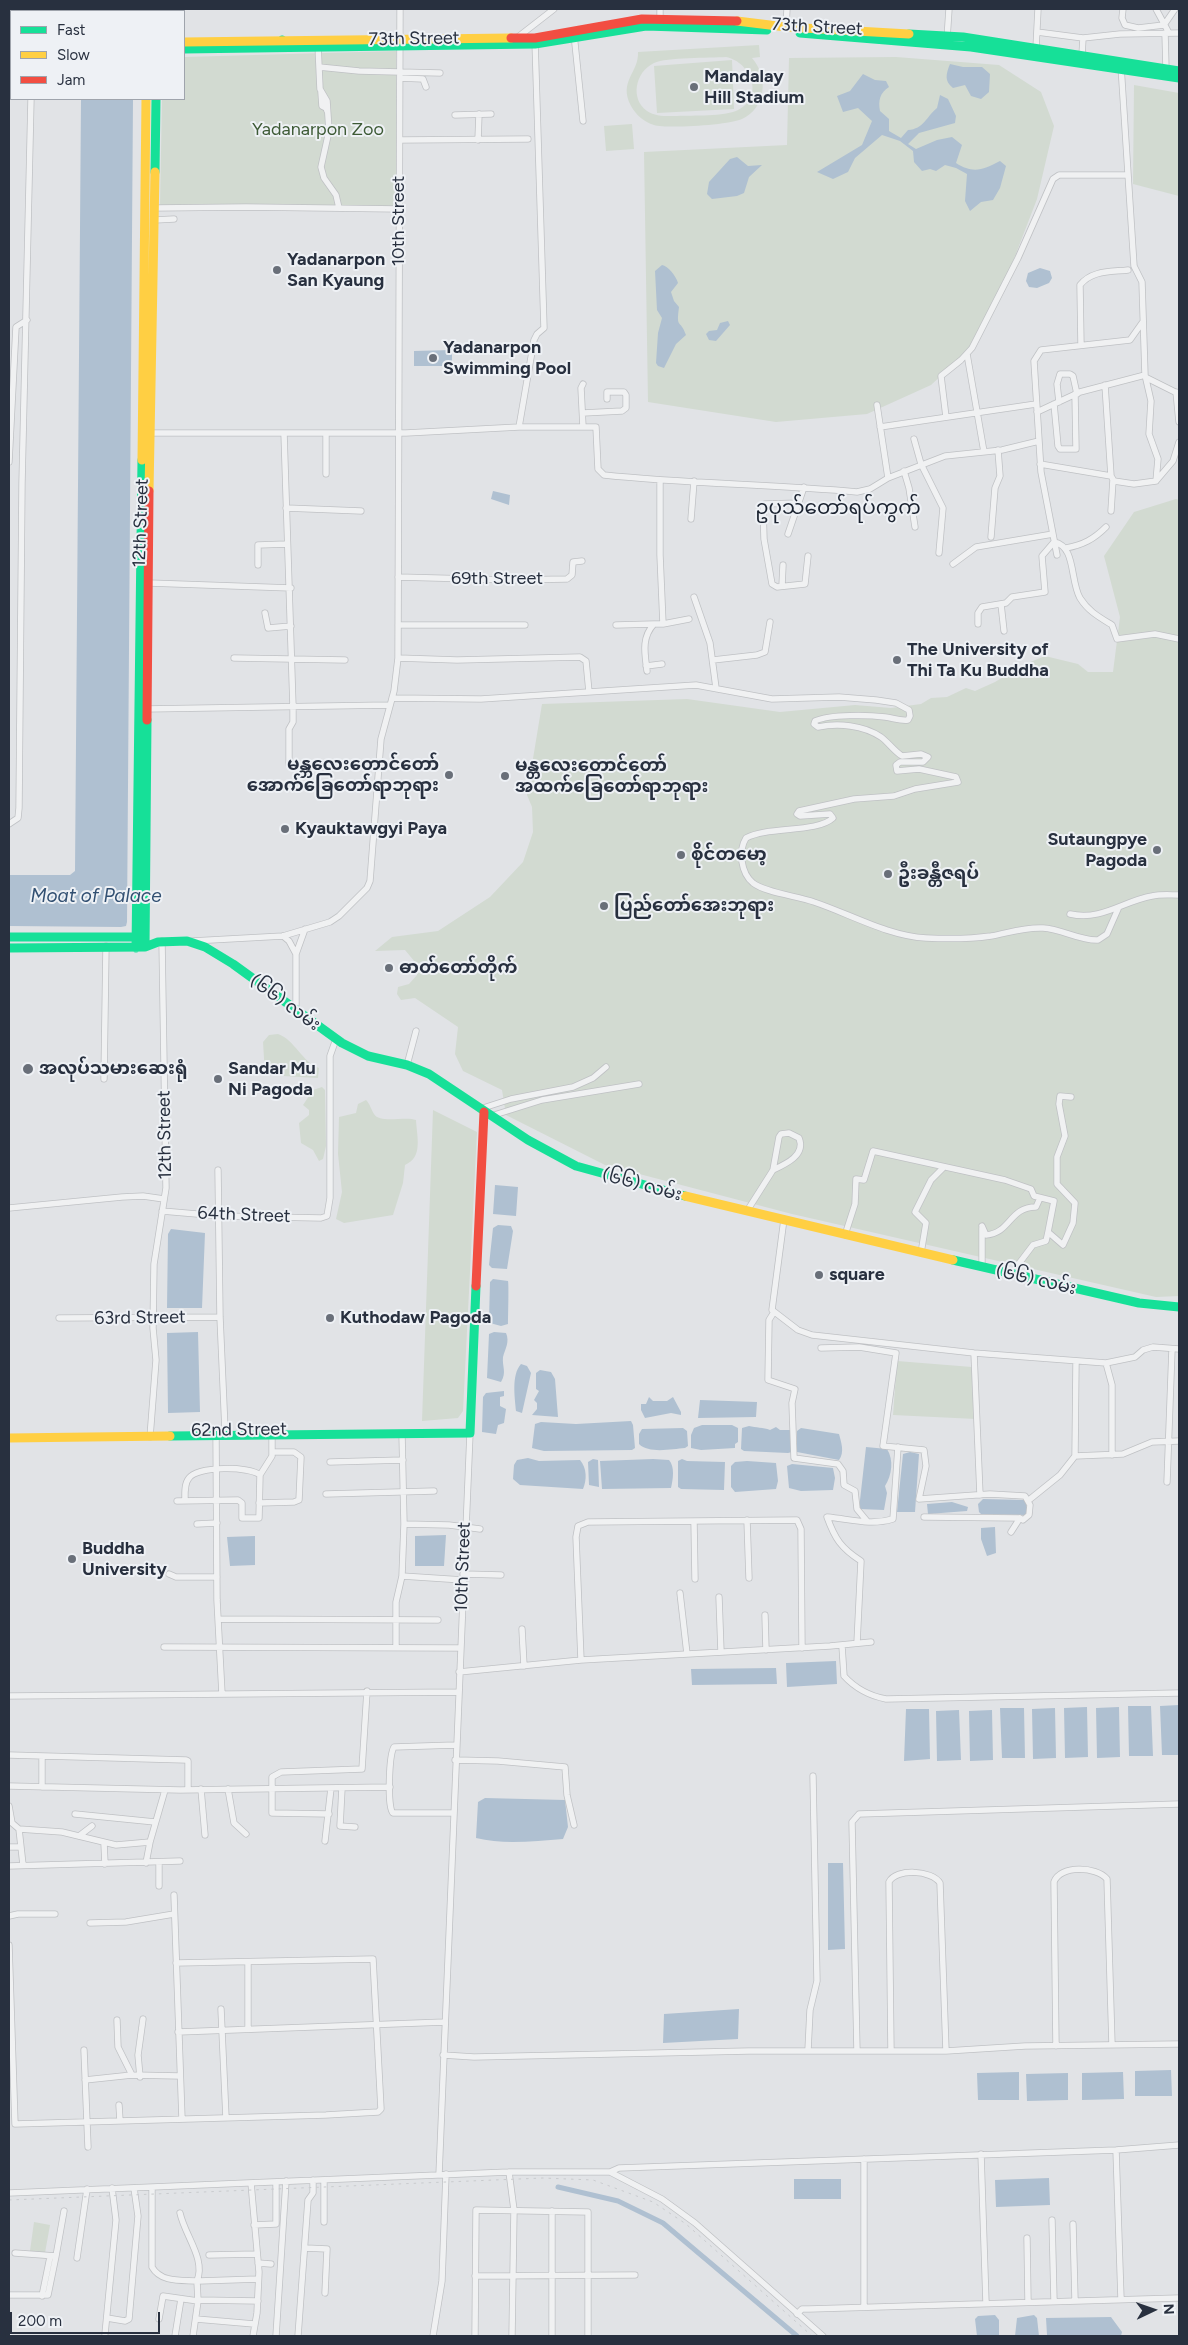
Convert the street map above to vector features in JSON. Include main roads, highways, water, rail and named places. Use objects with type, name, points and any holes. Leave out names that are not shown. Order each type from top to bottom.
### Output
[{"type":"main road","name":"73th Street","points":[[574,36],[625,22],[660,19],[723,20],[786,27],[948,35],[1082,55],[1179,78]]},
{"type":"main road","name":"73th Street","points":[[185,42],[318,44],[535,41],[646,26],[696,26],[833,35],[1179,71]]},
{"type":"main road","name":"73th Street","points":[[185,49],[281,44]]},
{"type":"main road","name":"12th Street","points":[[136,948],[138,709],[148,313],[146,100]]},
{"type":"main road","name":"12th Street","points":[[148,313],[155,208],[156,100]]},
{"type":"main road","name":"12th Street","points":[[145,947],[149,583],[146,433]]},
{"type":"main road","name":"(၆၆) လမ်း","points":[[9,937],[145,937],[160,941],[187,941],[218,954],[336,1040],[368,1056],[407,1065],[429,1074],[485,1112],[576,1166],[638,1185],[1010,1274],[1140,1303],[1179,1307]]},
{"type":"main road","name":"(၆၆) လမ်း","points":[[9,948],[136,948],[145,947],[160,941]]},
{"type":"main road","name":"10th Street","points":[[470,1430],[485,1112]]},
{"type":"main road","name":"62nd Street","points":[[328,1431],[402,1434],[425,1430]]},
{"type":"main road","name":"62nd Street","points":[[9,1438],[219,1432],[470,1430]]},
{"type":"main road","name":"62nd Street","points":[[9,1432],[150,1434]]},
{"type":"water","points":[[950,64],[963,67],[982,67],[990,74],[989,92],[981,99],[971,96],[965,85],[953,88],[948,83],[947,77]]},
{"type":"water","points":[[863,74],[875,80],[886,81],[889,87],[880,97],[880,111],[889,119],[889,131],[901,138],[908,130],[918,127],[924,122],[937,108],[940,95],[948,99],[956,116],[955,123],[919,133],[908,144],[916,149],[937,140],[952,137],[962,145],[956,163],[968,169],[978,170],[1000,161],[1006,166],[1000,188],[993,200],[981,202],[970,211],[965,201],[967,174],[945,165],[936,171],[930,169],[922,171],[914,162],[913,151],[900,141],[882,135],[855,158],[848,172],[833,179],[817,172],[862,145],[872,121],[858,108],[843,112],[837,96],[850,91]]},
{"type":"water","name":"Moat of Palace","points":[[81,100],[133,100],[127,922],[126,926],[121,927],[9,926],[9,875],[70,875],[75,871]]},
{"type":"water","points":[[737,157],[748,166],[762,165],[749,177],[744,193],[737,196],[712,199],[707,194],[709,182],[730,159]]},
{"type":"water","points":[[662,265],[667,267],[676,277],[678,283],[671,292],[674,301],[679,307],[678,321],[686,335],[676,344],[664,368],[656,363],[658,333],[662,318],[657,310],[655,271]]},
{"type":"water","points":[[1040,268],[1050,271],[1052,278],[1049,283],[1037,288],[1029,287],[1026,281],[1028,273]]},
{"type":"water","points":[[728,321],[730,325],[716,341],[709,340],[706,334],[709,331],[717,330],[720,323]]},
{"type":"water","name":"Yadanarpon Swimming Pool","points":[[452,350],[452,366],[414,366],[414,351]]},
{"type":"water","points":[[493,491],[510,495],[509,505],[491,499]]},
{"type":"water","points":[[495,1185],[518,1187],[516,1216],[493,1214]]},
{"type":"water","points":[[498,1225],[511,1226],[513,1231],[507,1269],[492,1268],[489,1265],[493,1228]]},
{"type":"water","points":[[171,1229],[205,1233],[202,1308],[167,1308],[168,1234]]},
{"type":"water","points":[[493,1279],[508,1281],[508,1324],[501,1326],[490,1323],[489,1320],[490,1282]]},
{"type":"water","points":[[198,1332],[200,1412],[168,1413],[167,1333]]},
{"type":"water","points":[[494,1332],[506,1333],[507,1336],[503,1357],[504,1375],[501,1382],[487,1378],[489,1334]]},
{"type":"water","points":[[521,1364],[527,1366],[531,1373],[522,1413],[516,1411],[515,1393],[516,1374]]},
{"type":"water","points":[[540,1370],[551,1372],[555,1379],[558,1417],[532,1415],[537,1409],[537,1403],[534,1400],[539,1391],[536,1389],[536,1373]]},
{"type":"water","points":[[504,1391],[504,1396],[500,1397],[500,1406],[506,1409],[504,1423],[498,1425],[496,1434],[482,1432],[483,1397],[486,1393]]},
{"type":"water","points":[[649,1397],[653,1401],[667,1401],[673,1397],[681,1415],[671,1413],[645,1418],[641,1410],[641,1404],[646,1404]]},
{"type":"water","points":[[700,1400],[757,1402],[756,1417],[698,1418]]},
{"type":"water","points":[[631,1421],[635,1448],[632,1450],[544,1451],[532,1448],[535,1424],[541,1422],[576,1424]]},
{"type":"water","points":[[702,1425],[732,1425],[738,1428],[738,1442],[735,1444],[735,1448],[701,1450],[691,1448],[691,1435],[694,1428]]},
{"type":"water","points":[[749,1426],[770,1430],[776,1427],[780,1430],[792,1430],[792,1452],[744,1451],[741,1449],[742,1428]]},
{"type":"water","points":[[683,1428],[687,1431],[688,1446],[685,1448],[655,1450],[639,1444],[639,1434],[642,1429]]},
{"type":"water","points":[[801,1428],[839,1434],[842,1450],[839,1460],[797,1452],[797,1431]]},
{"type":"water","points":[[866,1447],[887,1449],[891,1458],[891,1472],[885,1486],[887,1493],[884,1510],[859,1509]]},
{"type":"water","points":[[910,1452],[919,1454],[915,1512],[897,1512],[903,1454]]},
{"type":"water","points":[[528,1458],[539,1461],[580,1460],[586,1474],[583,1489],[520,1485],[513,1479],[514,1465],[517,1460]]},
{"type":"water","points":[[593,1459],[598,1460],[599,1487],[589,1485],[588,1462]]},
{"type":"water","points":[[682,1459],[687,1461],[725,1462],[724,1490],[681,1489],[678,1487],[678,1461]]},
{"type":"water","points":[[669,1460],[671,1463],[673,1473],[671,1488],[602,1489],[600,1461]]},
{"type":"water","points":[[735,1462],[776,1463],[778,1481],[776,1489],[735,1492],[731,1487],[731,1466]]},
{"type":"water","points":[[792,1464],[833,1468],[835,1478],[833,1490],[801,1491],[789,1488],[787,1466]]},
{"type":"water","points":[[983,1499],[1025,1500],[1028,1512],[1025,1515],[981,1514],[978,1504]]},
{"type":"water","points":[[952,1502],[968,1507],[967,1511],[928,1514],[927,1504]]},
{"type":"water","points":[[995,1527],[996,1553],[987,1556],[981,1539],[981,1528]]},
{"type":"water","points":[[446,1535],[444,1566],[415,1566],[415,1536]]},
{"type":"water","points":[[255,1536],[255,1565],[230,1566],[227,1537]]},
{"type":"water","points":[[836,1661],[837,1684],[787,1687],[786,1663]]},
{"type":"water","points":[[776,1668],[777,1684],[692,1685],[691,1669]]},
{"type":"water","points":[[1179,1705],[1179,1755],[1162,1755],[1160,1706]]},
{"type":"water","points":[[1128,1706],[1151,1706],[1153,1756],[1129,1756]]},
{"type":"water","points":[[1087,1707],[1088,1757],[1065,1758],[1064,1708]]},
{"type":"water","points":[[1119,1707],[1120,1757],[1097,1758],[1096,1708]]},
{"type":"water","points":[[1000,1708],[1024,1708],[1025,1758],[1002,1758]]},
{"type":"water","points":[[1055,1708],[1056,1758],[1033,1759],[1032,1709]]},
{"type":"water","points":[[906,1709],[929,1709],[930,1759],[904,1761]]},
{"type":"water","points":[[959,1710],[961,1760],[937,1761],[936,1711]]},
{"type":"water","points":[[992,1710],[993,1760],[970,1761],[969,1711]]},
{"type":"water","points":[[485,1798],[565,1800],[568,1827],[563,1839],[508,1842],[476,1838],[478,1802]]},
{"type":"water","points":[[828,1863],[843,1863],[845,1949],[828,1950]]},
{"type":"water","points":[[739,2009],[738,2039],[663,2043],[664,2014]]},
{"type":"water","points":[[1171,2070],[1172,2096],[1135,2096],[1135,2071]]},
{"type":"water","points":[[1019,2072],[1019,2100],[978,2100],[977,2073]]},
{"type":"water","points":[[1123,2072],[1124,2099],[1082,2100],[1082,2073]]},
{"type":"water","points":[[1068,2073],[1068,2100],[1027,2101],[1026,2074]]},
{"type":"water","points":[[1049,2178],[1050,2205],[996,2207],[995,2180]]},
{"type":"water","points":[[794,2179],[841,2179],[841,2199],[794,2199]]},
{"type":"water","points":[[995,2315],[999,2320],[999,2336],[977,2336],[975,2319],[978,2316]]},
{"type":"water","points":[[1034,2315],[1037,2318],[1039,2336],[1015,2336],[1017,2318]]},
{"type":"water","points":[[1111,2317],[1122,2332],[1121,2336],[1047,2335],[1046,2318]]},
{"type":"waterway","points":[[558,2187],[618,2201],[663,2223],[797,2336]]},
{"type":"railway","points":[[9,2200],[543,2178],[593,2180],[653,2202],[686,2224],[812,2336]]},
{"type":"place","name":"Mandalay Hill Stadium","points":[[694,87]]},
{"type":"place","name":"Yadanarpon San Kyaung","points":[[277,270]]},
{"type":"place","name":"Yadanarpon Swimming Pool","points":[[433,358]]},
{"type":"place","name":"The University of Thi Ta Ku Buddha","points":[[897,660]]},
{"type":"place","name":"မန္တ‌လေးတောင်တော် အောက်ခြေတော်ရာဘုရား‌","points":[[449,775]]},
{"type":"place","name":"မန္တ‌လေးတောင်တော် အထက်ခြေတော်ရာဘုရား‌","points":[[505,776]]},
{"type":"place","name":"Kyauktawgyi Paya","points":[[285,829]]},
{"type":"place","name":"Sutaungpye Pagoda","points":[[1157,850]]},
{"type":"place","name":"စိုင်တမော့","points":[[681,855]]},
{"type":"place","name":"ဦးခန္တီဇရပ်","points":[[888,874]]},
{"type":"place","name":"ပြည်တော်အေးဘုရား","points":[[604,906]]},
{"type":"place","name":"ဓာတ်တော်တိုက်","points":[[389,968]]},
{"type":"place","name":"အလုပ်သမားဆေးရုံ","points":[[28,1069]]},
{"type":"place","name":"Sandar Mu Ni Pagoda","points":[[218,1079]]},
{"type":"place","name":"square","points":[[819,1275]]},
{"type":"place","name":"Kuthodaw Pagoda","points":[[330,1318]]},
{"type":"place","name":"Buddha University","points":[[72,1559]]},
{"type":"district","name":"ဥပုသ်တော်ရပ်ကွက်","points":[[838,508]]},
{"type":"park label","name":"Yadanarpon Zoo","points":[[318,130]]}]
